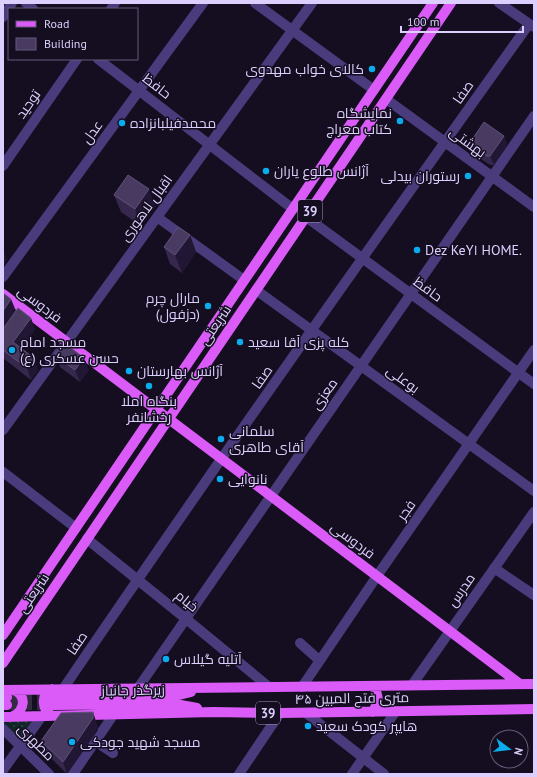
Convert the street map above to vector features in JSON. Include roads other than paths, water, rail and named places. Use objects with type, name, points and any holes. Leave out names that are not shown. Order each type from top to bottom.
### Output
[{"type":"main road","name":"شریعتی","points":[[3,635],[433,3]]},
{"type":"main road","name":"شریعتی","points":[[3,663],[451,3]]},
{"type":"main road","name":"فردوسی","points":[[3,294],[520,684]]},
{"type":"main road","name":"۴۵ متری فتح المبین","points":[[8,717],[50,705],[63,689],[534,684]]},
{"type":"main road","points":[[373,712],[378,703],[378,695],[374,686]]},
{"type":"main road","name":"زیرگذر جانباز","points":[[50,705],[175,696],[213,688]]},
{"type":"main road","points":[[6,694],[18,691],[21,694],[22,705],[17,714],[8,717]]},
{"type":"main road","name":"۴۵ متری فتح المبین","points":[[6,694],[50,705],[114,714],[214,712],[306,713],[534,709]]},
{"type":"main road","name":"زیرگذر جانباز","points":[[50,705],[174,704],[214,712]]},
{"type":"street","name":"عدل","points":[[3,278],[203,3]]},
{"type":"street","points":[[255,3],[374,90]]},
{"type":"street","name":"اقبال لاهوری","points":[[3,430],[312,3]]},
{"type":"street","points":[[499,3],[531,26]]},
{"type":"street","name":"صفا","points":[[63,689],[137,579],[362,258],[445,142],[531,26]]},
{"type":"street","name":"توحید","points":[[3,166],[75,60]]},
{"type":"street","name":"حافظ","points":[[99,60],[293,209]]},
{"type":"street","name":"بهشتی","points":[[386,99],[534,207]]},
{"type":"street","name":"معزی","points":[[138,688],[270,495],[534,116]]},
{"type":"street","points":[[157,217],[244,280]]},
{"type":"street","name":"حافظ","points":[[306,217],[534,384]]},
{"type":"street","name":"بوعلی","points":[[256,290],[534,491]]},
{"type":"street","name":"فجر","points":[[302,687],[319,660],[534,350]]},
{"type":"street","points":[[3,472],[76,528]]},
{"type":"street","name":"مدرس","points":[[412,686],[534,512]]},
{"type":"street","name":"خیام","points":[[87,539],[269,687]]},
{"type":"street","points":[[494,568],[534,594]]},
{"type":"street","points":[[300,643],[319,660]]},
{"type":"street","points":[[3,770],[50,705]]},
{"type":"street","points":[[352,774],[396,711]]},
{"type":"street","points":[[239,774],[280,713]]},
{"type":"street","points":[[306,713],[384,774]]},
{"type":"street","points":[[73,774],[114,714]]},
{"type":"street","name":"مطهری","points":[[3,729],[49,774]]},
{"type":"street","points":[[95,741],[113,753]]},
{"type":"tunnel","points":[[7,697],[51,697]]},
{"type":"tunnel","points":[[7,705],[51,705]]},
{"type":"place","name":"کالای خواب مهدوی","points":[[372,69]]},
{"type":"place","name":"نمایشگاه کتاب معراج","points":[[400,121]]},
{"type":"place","name":"محمدفيلبانزاده","points":[[122,123]]},
{"type":"place","name":"آژانس طلوع یاران","points":[[266,171]]},
{"type":"place","name":"رستوران بیدلی","points":[[468,176]]},
{"type":"place","name":"Dez KeY۱ HOME.","points":[[417,250]]},
{"type":"place","name":"مارال چرم (دزفول)","points":[[208,306]]},
{"type":"place","name":"کله پزی آقا سعید","points":[[240,342]]},
{"type":"place","name":"مسجد امام حسن عسکری (ع)","points":[[12,350]]},
{"type":"place","name":"آژانس بهارستان","points":[[129,371]]},
{"type":"place","name":"بنگاه املا رخشانفر","points":[[149,386]]},
{"type":"place","name":"سلمانی آقای طاهری","points":[[221,439]]},
{"type":"place","name":"نانوایی","points":[[220,479]]},
{"type":"place","name":"آتلیه گیلاس","points":[[166,659]]},
{"type":"place","name":"هایپر کودک سعید","points":[[308,726]]},
{"type":"place","name":"مسجد شهید جودکی","points":[[72,742]]}]
